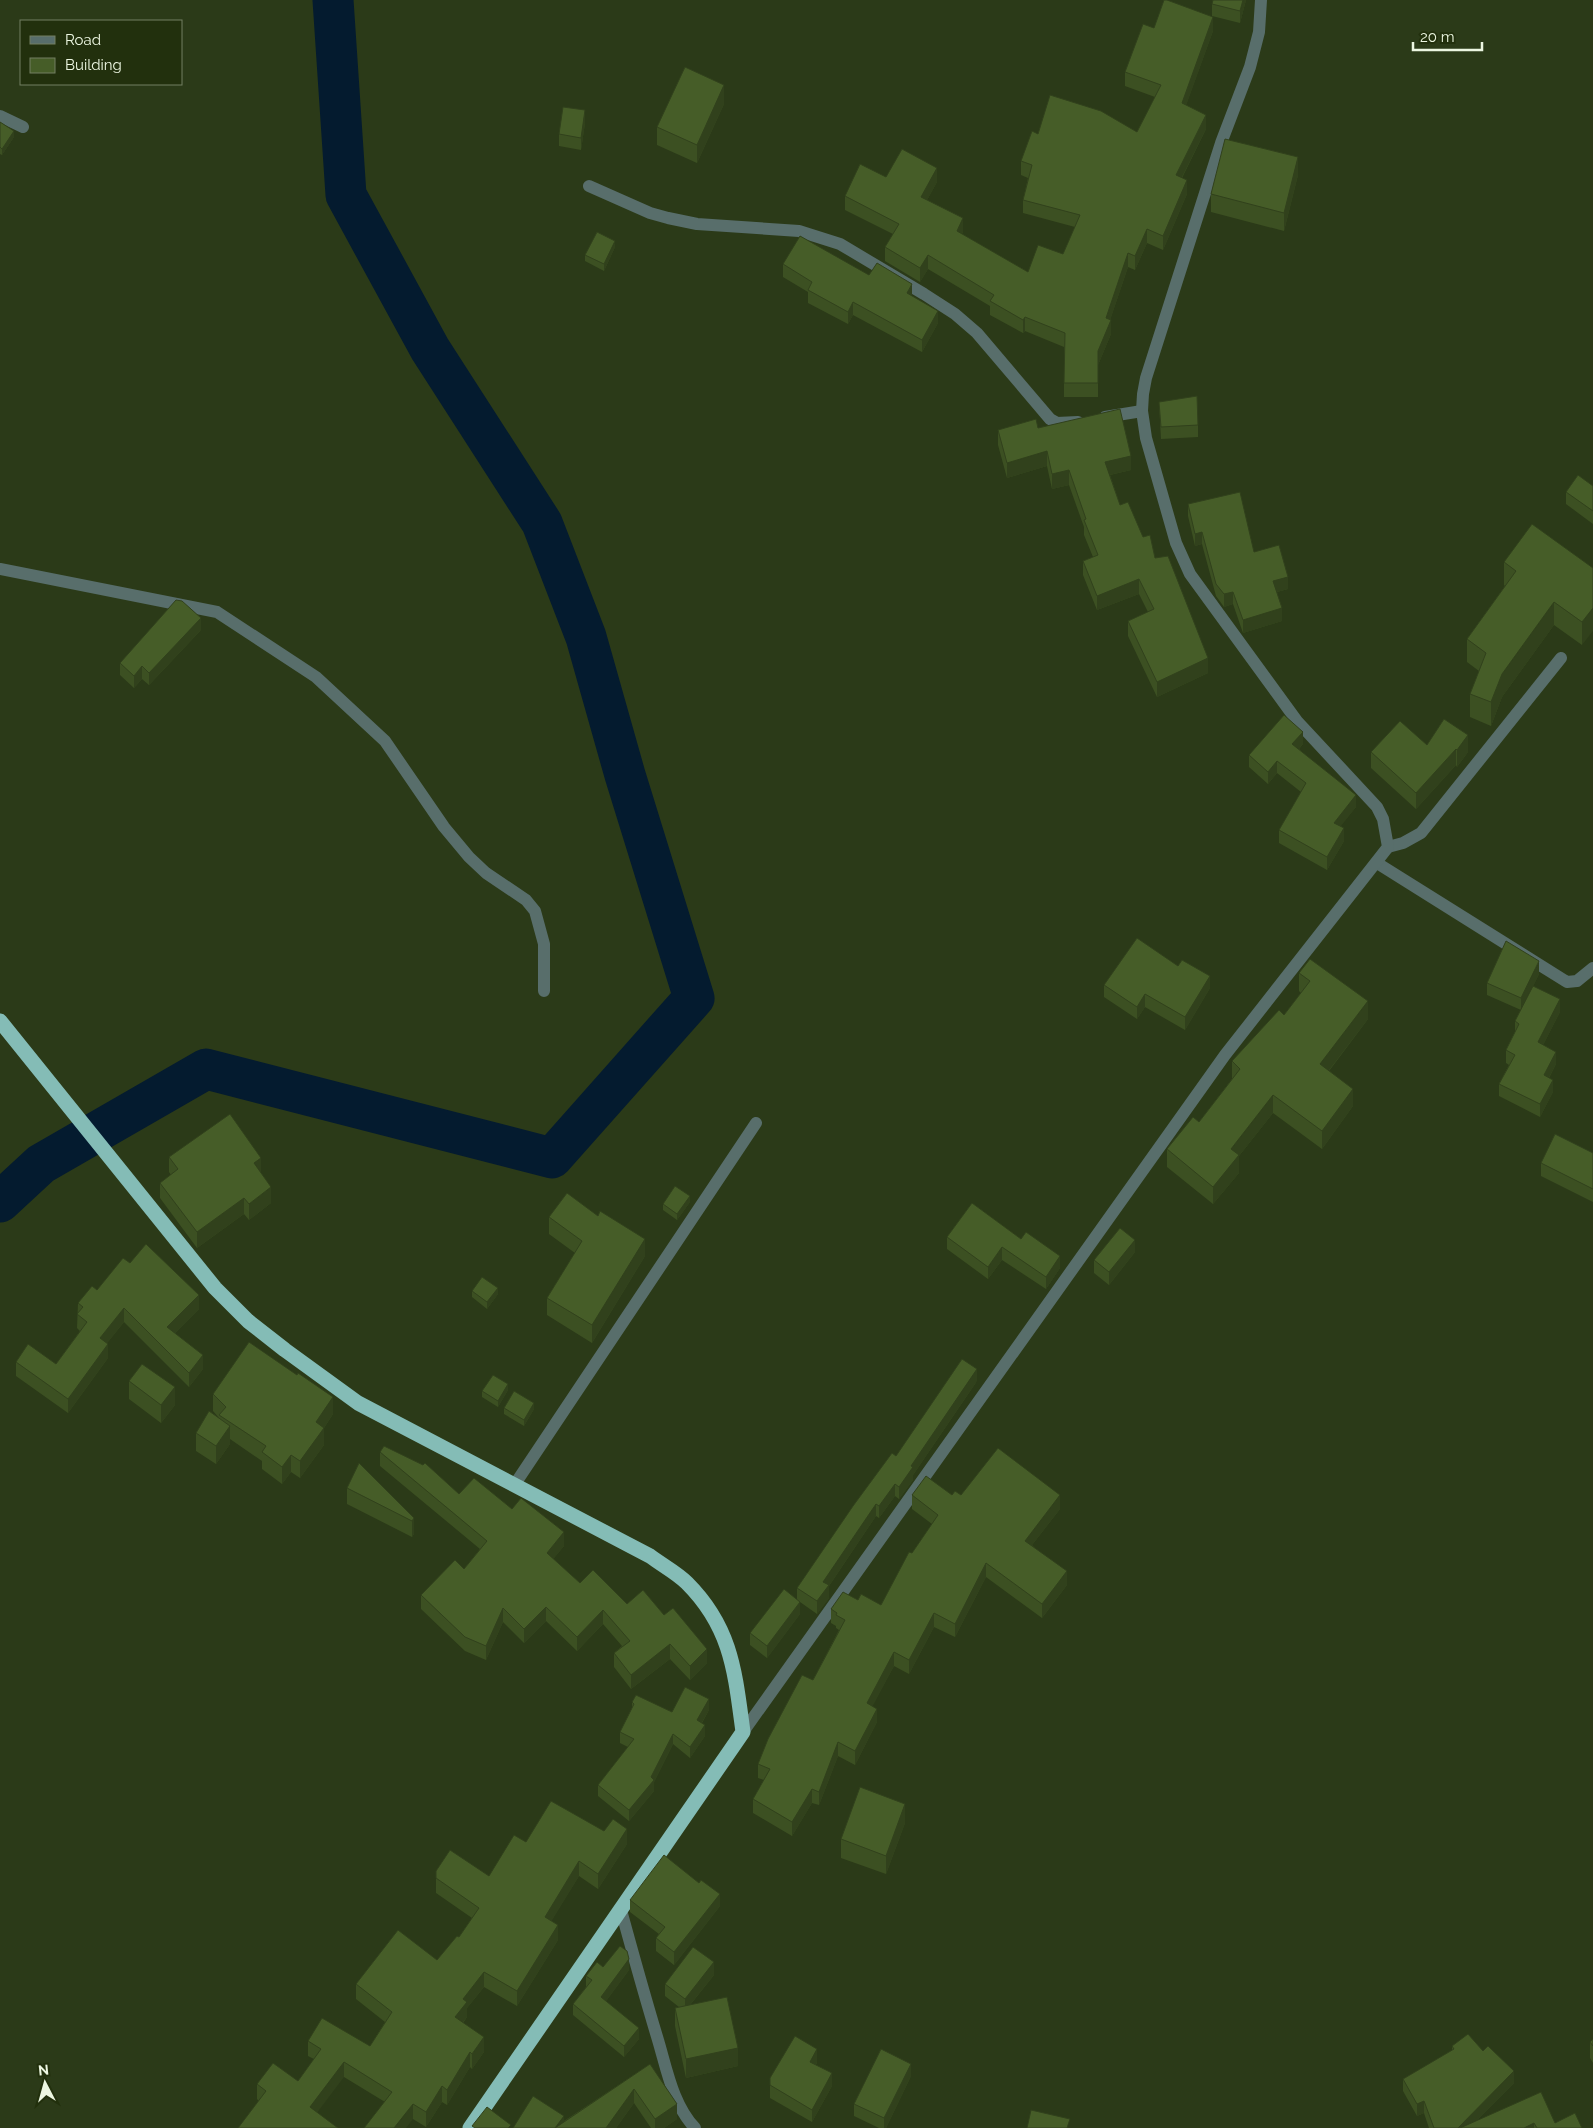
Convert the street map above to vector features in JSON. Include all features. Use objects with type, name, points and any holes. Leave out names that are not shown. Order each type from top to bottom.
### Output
[{"type":"highway","points":[[0,1021],[215,1288],[248,1321],[358,1403],[650,1556],[686,1582],[710,1610],[727,1642],[743,1732],[470,2128]]},
{"type":"street","points":[[1262,0],[1259,32],[1250,67],[1221,143],[1146,378],[1142,411],[1146,438],[1176,543],[1190,574],[1297,721],[1377,807],[1383,818],[1388,847]]},
{"type":"street","points":[[0,116],[23,127]]},
{"type":"street","points":[[589,186],[650,213],[668,218],[697,224],[799,231],[840,244],[955,314],[977,333],[1050,419],[1057,423],[1092,420],[1142,411]]},
{"type":"street","points":[[0,569],[217,612],[316,677],[386,741],[444,828],[469,857],[486,873],[526,900],[535,911],[544,944],[544,991]]},
{"type":"street","points":[[743,1732],[1225,1055],[1388,847],[1402,843],[1421,833],[1561,658]]},
{"type":"street","points":[[1377,863],[1567,982],[1576,981],[1593,968]]},
{"type":"street","points":[[515,1484],[756,1124]]},
{"type":"street","points":[[622,1910],[641,1986],[674,2095],[695,2128]]},
{"type":"building","points":[[1164,0],[1213,17],[1182,103],[1206,115],[1176,175],[1187,180],[1163,236],[1147,229],[1135,256],[1128,253],[1106,318],[1111,320],[1098,351],[1098,383],[1064,383],[1065,333],[1025,317],[1023,320],[990,301],[994,295],[928,255],[920,268],[885,247],[899,224],[845,196],[860,164],[886,177],[902,149],[937,168],[921,197],[963,218],[957,231],[1028,272],[1038,245],[1063,254],[1080,215],[1023,200],[1032,165],[1021,161],[1032,131],[1038,134],[1050,95],[1101,111],[1137,132],[1161,85],[1125,72],[1143,24],[1154,28]]},
{"type":"building","points":[[1213,0],[1243,0],[1240,11],[1212,4]]},
{"type":"building","points":[[685,67],[724,85],[697,145],[657,127]]},
{"type":"building","points":[[563,107],[585,110],[581,138],[559,134]]},
{"type":"building","points":[[0,122],[14,131],[2,149],[0,147]]},
{"type":"building","points":[[1225,139],[1298,157],[1284,213],[1211,194]]},
{"type":"building","points":[[597,232],[615,241],[604,264],[585,255]]},
{"type":"building","points":[[800,236],[869,275],[877,263],[912,284],[907,293],[938,311],[922,340],[853,302],[848,312],[808,290],[812,282],[783,264]]},
{"type":"building","points":[[1197,396],[1198,425],[1161,427],[1159,402]]},
{"type":"building","points":[[1120,409],[1131,456],[1105,462],[1120,505],[1128,502],[1143,537],[1150,535],[1155,558],[1168,556],[1208,658],[1157,682],[1128,621],[1154,609],[1139,579],[1097,596],[1083,561],[1098,555],[1084,520],[1086,519],[1069,470],[1052,474],[1047,451],[1007,463],[998,430],[1036,419],[1038,428]]},
{"type":"building","points":[[1578,475],[1593,486],[1593,511],[1566,492]]},
{"type":"building","points":[[1240,492],[1254,552],[1279,545],[1288,577],[1273,581],[1282,608],[1243,620],[1233,592],[1224,594],[1216,584],[1202,532],[1195,534],[1188,504]]},
{"type":"building","points":[[1532,524],[1593,568],[1593,608],[1582,622],[1554,602],[1502,674],[1491,702],[1470,694],[1486,653],[1467,639],[1516,571],[1504,562]]},
{"type":"building","points":[[176,600],[182,601],[201,618],[149,673],[142,666],[134,676],[120,663]]},
{"type":"building","points":[[1284,715],[1303,732],[1292,744],[1356,795],[1334,823],[1344,828],[1327,857],[1279,830],[1306,783],[1277,761],[1268,772],[1249,755]]},
{"type":"building","points":[[1444,719],[1468,735],[1457,750],[1416,793],[1371,752],[1400,721],[1427,745]]},
{"type":"building","points":[[1137,938],[1178,966],[1182,960],[1210,976],[1185,1017],[1145,994],[1137,1007],[1104,985]]},
{"type":"building","points":[[1506,941],[1539,961],[1521,998],[1487,983]]},
{"type":"building","points":[[1310,959],[1368,1001],[1320,1064],[1353,1089],[1322,1131],[1273,1095],[1231,1149],[1239,1155],[1213,1187],[1167,1149],[1193,1117],[1199,1122],[1240,1069],[1232,1061],[1279,1010],[1284,1015],[1310,981],[1299,973]]},
{"type":"building","points":[[1533,986],[1560,999],[1538,1042],[1556,1052],[1544,1075],[1553,1080],[1540,1104],[1499,1084],[1515,1055],[1506,1050],[1519,1024],[1515,1021]]},
{"type":"building","points":[[230,1114],[261,1158],[254,1163],[271,1187],[249,1204],[244,1198],[197,1232],[160,1183],[178,1169],[169,1157]]},
{"type":"building","points":[[1555,1134],[1593,1153],[1593,1189],[1541,1163]]},
{"type":"building","points":[[675,1186],[690,1196],[677,1214],[663,1204]]},
{"type":"building","points":[[567,1193],[598,1216],[600,1211],[645,1239],[592,1325],[547,1298],[582,1241],[549,1217]]},
{"type":"building","points":[[972,1203],[1021,1239],[1026,1232],[1060,1256],[1046,1277],[1002,1247],[988,1267],[947,1237]]},
{"type":"building","points":[[1120,1228],[1135,1240],[1109,1272],[1094,1260]]},
{"type":"building","points":[[146,1244],[199,1295],[167,1327],[203,1355],[189,1373],[124,1308],[100,1338],[108,1344],[68,1399],[16,1362],[28,1344],[56,1364],[87,1322],[77,1314],[83,1307],[78,1303],[92,1286],[97,1290],[123,1258],[130,1263]]},
{"type":"building","points":[[482,1277],[498,1288],[487,1302],[472,1291]]},
{"type":"building","points":[[249,1342],[333,1397],[316,1422],[324,1428],[300,1461],[291,1455],[282,1467],[262,1452],[266,1446],[219,1415],[226,1407],[213,1394]]},
{"type":"building","points":[[962,1359],[977,1369],[911,1466],[913,1467],[899,1487],[895,1484],[879,1506],[876,1504],[823,1582],[829,1585],[817,1601],[797,1588],[892,1453],[896,1456]]},
{"type":"building","points":[[142,1364],[175,1387],[161,1405],[129,1381]]},
{"type":"building","points":[[493,1375],[508,1384],[498,1401],[482,1391]]},
{"type":"building","points":[[514,1391],[534,1403],[524,1420],[504,1408]]},
{"type":"building","points":[[209,1411],[230,1426],[216,1446],[196,1433]]},
{"type":"building","points":[[384,1446],[423,1465],[425,1463],[459,1494],[474,1478],[512,1509],[521,1498],[564,1532],[547,1553],[580,1583],[593,1570],[627,1604],[643,1590],[664,1615],[673,1608],[707,1649],[690,1666],[670,1644],[631,1675],[614,1653],[630,1641],[603,1610],[577,1637],[546,1607],[524,1629],[503,1608],[486,1646],[465,1637],[421,1595],[455,1560],[464,1569],[487,1541],[380,1452]]},
{"type":"building","points":[[998,1448],[1060,1495],[1025,1541],[1067,1571],[1042,1604],[986,1563],[955,1624],[934,1613],[909,1660],[894,1652],[867,1703],[877,1709],[855,1751],[838,1742],[819,1792],[812,1789],[792,1822],[753,1799],[770,1769],[758,1764],[768,1739],[802,1675],[813,1680],[845,1620],[836,1615],[837,1613],[831,1609],[843,1592],[858,1600],[861,1594],[881,1605],[909,1552],[912,1553],[938,1515],[912,1495],[926,1476],[952,1495],[955,1491],[961,1495]]},
{"type":"building","points":[[359,1463],[414,1518],[412,1521],[347,1488]]},
{"type":"building","points":[[784,1589],[800,1602],[767,1646],[750,1633]]},
{"type":"building","points":[[685,1687],[709,1699],[697,1720],[705,1725],[690,1747],[673,1734],[651,1777],[654,1780],[629,1810],[598,1785],[634,1739],[620,1732],[634,1704],[632,1702],[636,1695],[672,1712]]},
{"type":"building","points":[[860,1787],[905,1804],[886,1856],[841,1839]]},
{"type":"building","points":[[551,1801],[604,1831],[613,1819],[627,1829],[598,1874],[579,1861],[545,1917],[558,1925],[517,1991],[484,1972],[463,1999],[467,2002],[455,2017],[484,2037],[472,2054],[470,2052],[447,2090],[442,2086],[426,2112],[413,2104],[394,2128],[364,2128],[392,2092],[344,2062],[310,2107],[338,2128],[238,2128],[266,2091],[257,2084],[273,2063],[298,2081],[321,2049],[308,2041],[322,2018],[370,2046],[392,2012],[356,1984],[398,1930],[437,1960],[457,1936],[459,1937],[479,1908],[436,1878],[436,1871],[450,1850],[489,1876],[514,1835],[526,1842]]},
{"type":"building","points":[[664,1855],[699,1883],[701,1880],[720,1894],[674,1952],[656,1938],[665,1927],[630,1900]]},
{"type":"building","points":[[620,1946],[627,1951],[629,1959],[601,1997],[639,2028],[624,2046],[573,2004],[592,1980],[586,1976],[597,1962],[603,1967]]},
{"type":"building","points":[[693,1947],[714,1962],[685,1999],[665,1984]]},
{"type":"building","points":[[727,1997],[738,2048],[686,2059],[675,2008]]},
{"type":"building","points":[[1468,2034],[1483,2051],[1488,2046],[1514,2071],[1458,2128],[1434,2128],[1424,2101],[1417,2104],[1403,2079],[1454,2049],[1452,2046]]},
{"type":"building","points":[[795,2036],[817,2049],[810,2062],[832,2073],[812,2110],[770,2085],[770,2078]]},
{"type":"building","points":[[881,2049],[911,2064],[884,2118],[854,2104]]},
{"type":"building","points":[[650,2064],[677,2104],[655,2119],[634,2089],[606,2128],[555,2128]]},
{"type":"building","points":[[1541,2092],[1555,2123],[1575,2113],[1582,2128],[1537,2128],[1534,2123],[1524,2128],[1460,2128]]},
{"type":"building","points":[[533,2096],[564,2116],[555,2128],[513,2128]]},
{"type":"building","points":[[487,2107],[511,2125],[508,2128],[475,2128],[472,2126]]},
{"type":"building","points":[[1031,2110],[1070,2119],[1067,2128],[1027,2128]]},
{"type":"waterway","points":[[0,1202],[41,1164],[206,1069],[552,1158],[694,998],[625,775],[586,637],[542,523],[430,349],[346,195],[333,0]]}]
